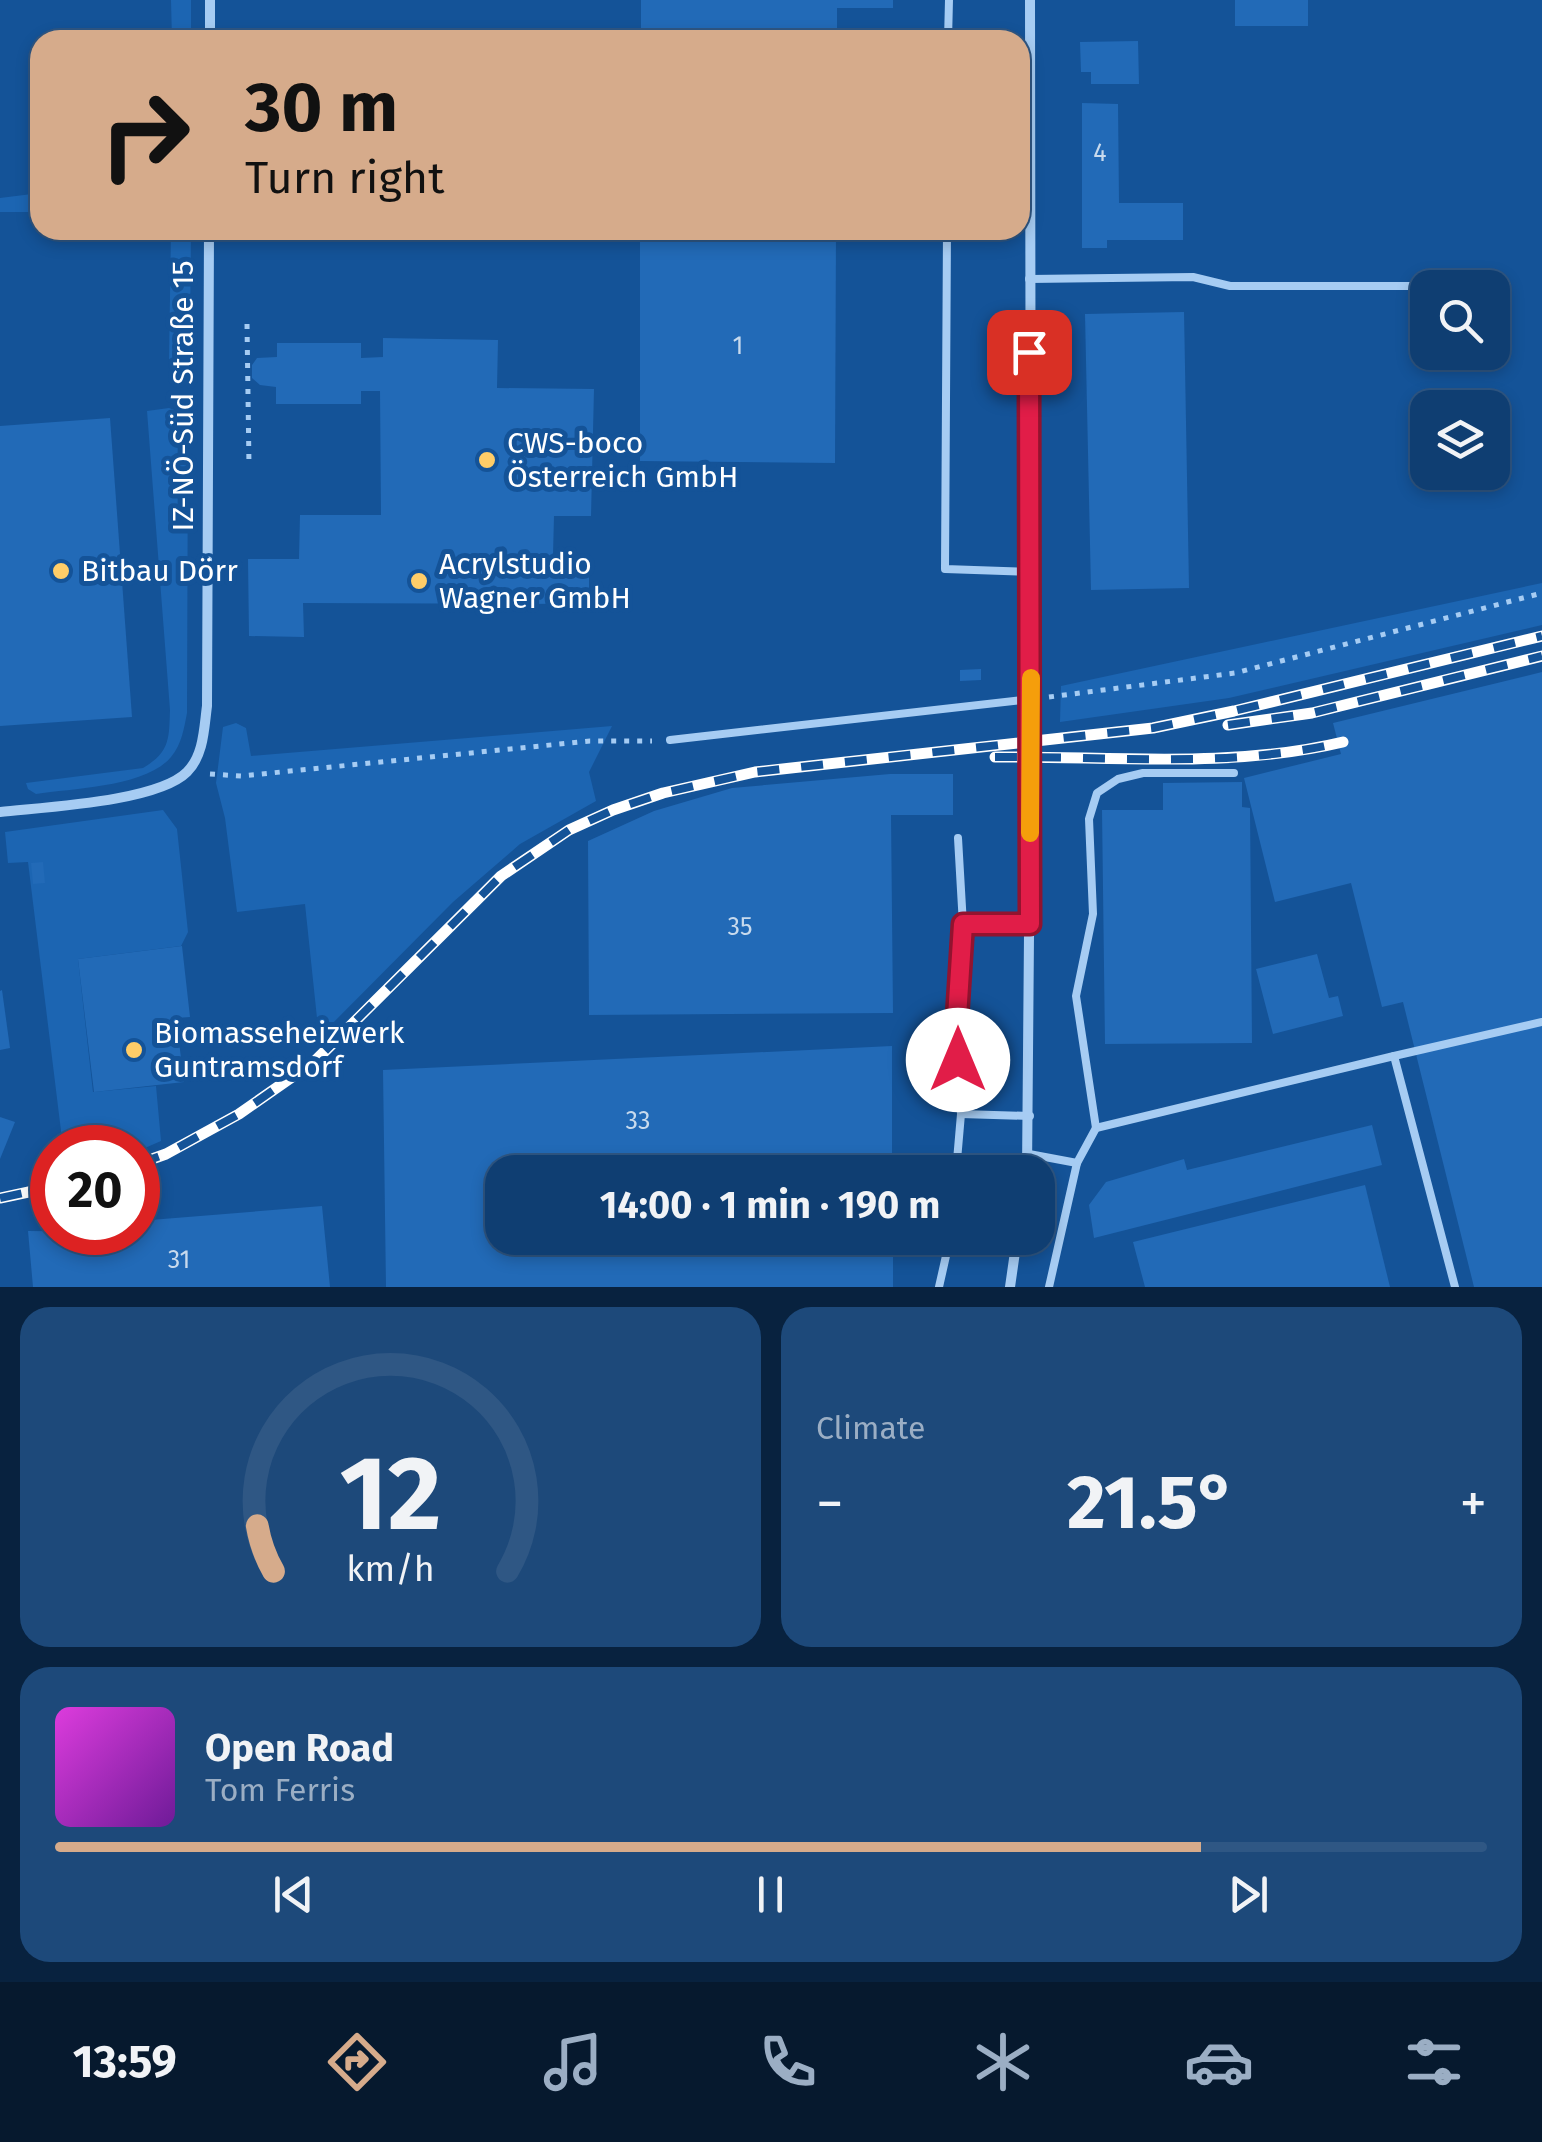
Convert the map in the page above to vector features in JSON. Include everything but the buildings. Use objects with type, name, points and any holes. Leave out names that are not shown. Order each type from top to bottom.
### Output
[{"type":"street","points":[[210,0],[210,30]]},
{"type":"street","points":[[1030,0],[1030,30]]},
{"type":"street","name":"IZ-NÖ-Süd Straße 15","points":[[188,771],[201,748],[206,706],[209,240]]},
{"type":"street","points":[[1029,240],[1030,1154]]},
{"type":"street","points":[[0,812],[132,795],[165,786],[188,771]]},
{"type":"street","points":[[1010,1287],[1015,1255]]},
{"type":"lane","points":[[948,0],[948,30]]},
{"type":"lane","points":[[947,240],[945,569],[1029,572]]},
{"type":"lane","points":[[1029,280],[1193,277],[1230,286],[1410,286]]},
{"type":"lane","points":[[670,740],[1032,699]]},
{"type":"lane","points":[[1049,1287],[1077,1163],[1096,1128],[1076,996],[1093,914],[1090,819],[1097,793],[1118,778],[1142,773],[1234,774]]},
{"type":"lane","points":[[957,1155],[961,1114],[956,1033],[963,924],[958,838]]},
{"type":"lane","points":[[963,924],[1030,924]]},
{"type":"lane","points":[[1096,1128],[1542,1022]]},
{"type":"lane","points":[[1394,1056],[1456,1287]]},
{"type":"lane","points":[[961,1114],[1030,1116]]},
{"type":"lane","points":[[1030,1154],[1077,1163]]},
{"type":"lane","points":[[939,1287],[946,1255]]},
{"type":"path","points":[[247,324],[249,466]]},
{"type":"path","points":[[1032,699],[1235,674],[1542,593]]},
{"type":"path","points":[[188,771],[241,776],[590,741],[670,740]]},
{"type":"shaded area","points":[[171,0],[191,0],[191,30],[172,30]]},
{"type":"shaded area","points":[[30,194],[30,212],[0,212],[0,198]]},
{"type":"shaded area","points":[[171,240],[191,240],[190,335],[184,349],[169,363]]},
{"type":"shaded area","points":[[169,408],[183,413],[188,426],[187,713],[180,741],[171,757],[145,775],[36,794],[26,783],[143,768],[166,744],[170,710],[147,411]]},
{"type":"shaded area","points":[[1542,583],[1542,625],[1229,698],[1060,722],[1061,686]]},
{"type":"shaded area","points":[[236,723],[246,728],[251,756],[612,726],[589,772],[596,801],[520,844],[453,902],[319,1037],[305,904],[237,912],[225,818],[216,783],[223,727]]},
{"type":"shaded area","points":[[163,810],[177,829],[188,932],[181,946],[78,959],[93,1092],[156,1086],[160,1125],[60,1125],[28,862],[8,863],[5,832]]},
{"type":"railway","points":[[160,1156],[239,1114],[315,1061],[501,876],[569,830],[613,810],[663,793],[755,772],[1153,728],[1542,636]]},
{"type":"railway","points":[[1228,725],[1312,713],[1542,656]]},
{"type":"railway","points":[[995,757],[1214,758],[1257,756],[1343,742]]},
{"type":"railway","points":[[0,1198],[30,1192]]},
{"type":"slow traffic","points":[[1030,833],[1031,678]]},
{"type":"place","name":"CWS-boco Österreich GmbH","points":[[487,460]]},
{"type":"place","name":"Bitbau Dörr","points":[[61,571]]},
{"type":"place","name":"Acrylstudio Wagner GmbH","points":[[419,581]]},
{"type":"place","name":"Biomasseheizwerk Guntramsdorf","points":[[134,1050]]},
{"type":"route","points":[[958,1060],[963,924],[1030,924],[1029,352]]}]
